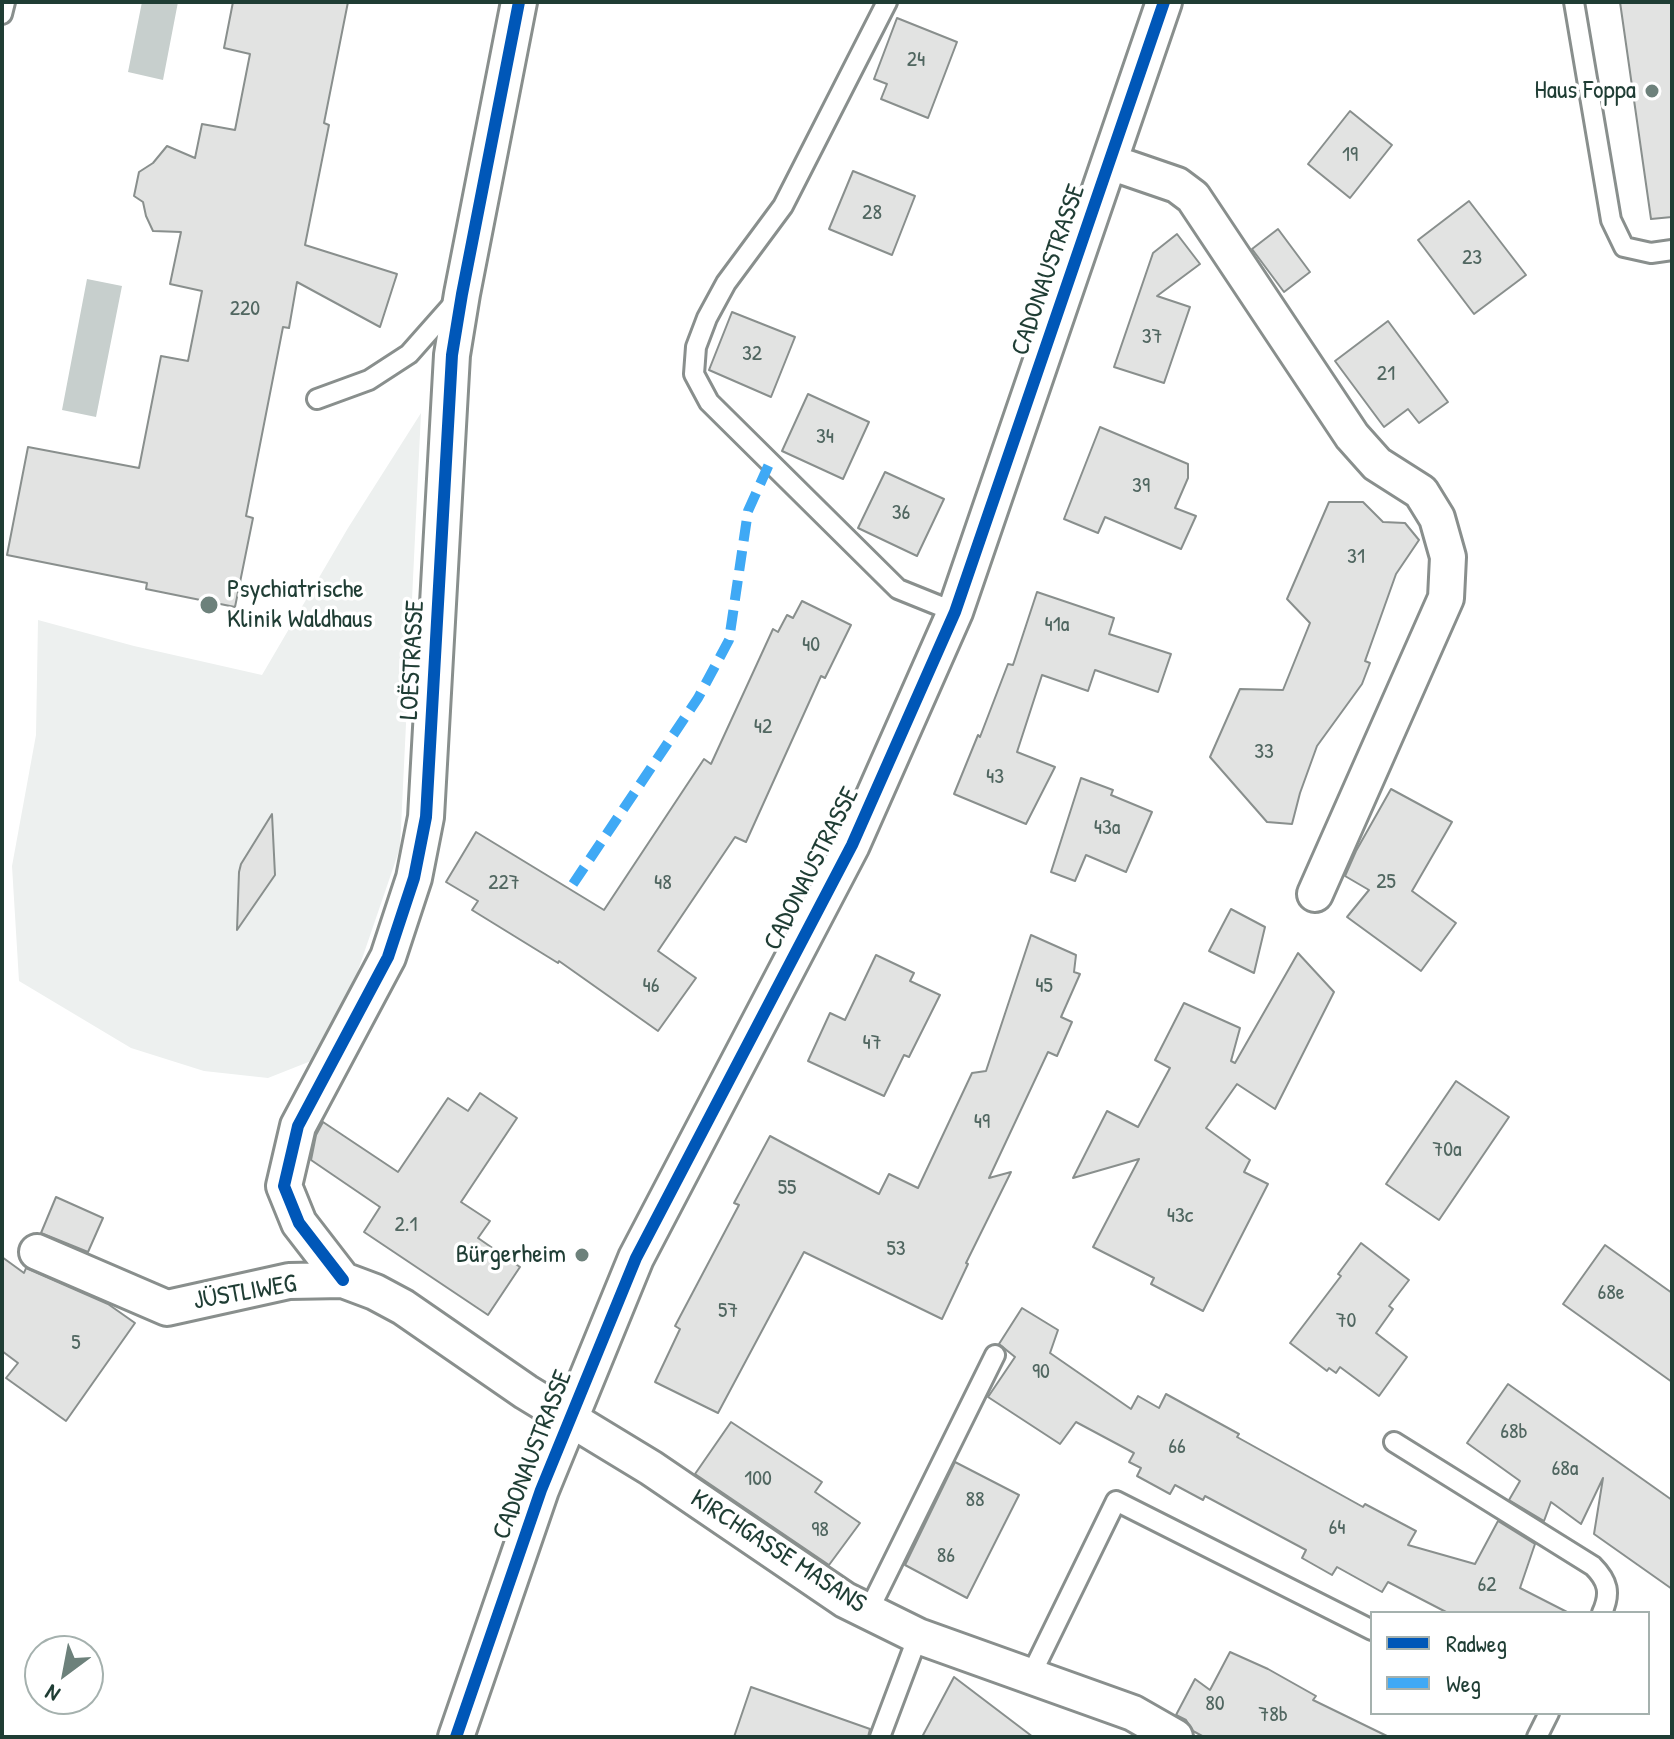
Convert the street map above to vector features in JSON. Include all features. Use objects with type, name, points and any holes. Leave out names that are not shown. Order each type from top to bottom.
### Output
[{"type":"street","name":"LOËSTRASSE","points":[[343,1280],[299,1223],[284,1186],[298,1126],[388,957],[414,878],[426,817],[452,355],[519,2]]},
{"type":"street","name":"CADONAUSTRASSE","points":[[456,1737],[541,1490],[636,1258],[852,845],[955,612],[1164,2]]},
{"type":"street","name":"CADONAUSTRASSE","points":[[1110,162],[1177,185],[1193,197],[1352,436],[1377,464],[1421,492],[1437,518],[1448,557],[1446,598],[1315,894]]},
{"type":"street","name":"JÜSTLIWEG","points":[[37,1252],[167,1308],[289,1281],[343,1280],[403,1307],[526,1392],[570,1418]]},
{"type":"street","name":"KIRCHGASSE MASANS","points":[[570,1418],[651,1468],[845,1600],[918,1636],[1083,1694],[1138,1724],[1175,1737]]},
{"type":"lane","points":[[2,14],[5,2]]},
{"type":"lane","points":[[887,2],[783,206],[726,283],[707,318],[696,347],[694,374],[709,402],[898,589],[955,612]]},
{"type":"lane","points":[[1574,2],[1611,220],[1624,247],[1651,253],[1672,250]]},
{"type":"lane","points":[[317,399],[369,380],[409,354],[462,294]]},
{"type":"lane","points":[[868,1612],[995,1355]]},
{"type":"lane","points":[[1394,1442],[1593,1566],[1602,1575],[1607,1587],[1608,1598],[1603,1611]]},
{"type":"lane","points":[[1030,1677],[1116,1501],[1370,1629]]},
{"type":"lane","points":[[880,1737],[918,1636]]},
{"type":"lane","points":[[1537,1737],[1544,1715]]},
{"type":"shaded area","points":[[142,2],[178,2],[163,80],[128,72]]},
{"type":"shaded area","points":[[87,279],[122,286],[96,417],[62,410]]},
{"type":"shaded area","points":[[421,413],[400,848],[352,988],[311,1061],[268,1078],[204,1071],[131,1048],[19,981],[12,866],[36,735],[38,620],[262,675],[348,528]]},
{"type":"building","points":[[233,2],[348,2],[324,123],[329,125],[305,245],[397,274],[380,327],[297,282],[289,328],[283,327],[246,516],[253,518],[235,607],[146,589],[147,583],[7,555],[28,447],[139,468],[161,356],[188,361],[202,291],[170,284],[181,232],[153,231],[143,202],[134,196],[139,172],[153,163],[167,146],[195,158],[202,124],[235,130],[250,54],[224,48]]},
{"type":"building","name":"Haus Foppa","points":[[1620,2],[1672,2],[1672,217],[1651,219]]},
{"type":"building","points":[[897,18],[957,42],[928,118],[881,99],[887,84],[874,79]]},
{"type":"building","points":[[1350,111],[1392,145],[1350,198],[1308,164]]},
{"type":"building","points":[[853,171],[915,196],[892,255],[829,229]]},
{"type":"building","points":[[1469,201],[1526,275],[1474,314],[1418,240]]},
{"type":"building","points":[[1278,229],[1310,272],[1284,292],[1252,249]]},
{"type":"building","points":[[1177,234],[1200,264],[1157,296],[1190,307],[1164,383],[1114,367],[1153,253]]},
{"type":"building","points":[[732,312],[795,337],[771,397],[709,370]]},
{"type":"building","points":[[1388,321],[1448,402],[1419,423],[1408,409],[1384,427],[1335,361]]},
{"type":"building","points":[[808,394],[869,422],[843,479],[782,451]]},
{"type":"building","points":[[1100,427],[1188,464],[1188,478],[1175,508],[1196,516],[1181,549],[1105,517],[1098,533],[1064,519]]},
{"type":"building","points":[[885,472],[944,499],[917,556],[858,528]]},
{"type":"building","points":[[1329,502],[1363,502],[1383,522],[1405,523],[1419,540],[1396,574],[1365,661],[1370,663],[1362,684],[1317,746],[1292,824],[1267,822],[1210,757],[1240,689],[1283,690],[1310,623],[1287,599]]},
{"type":"building","points":[[1037,592],[1114,618],[1109,634],[1171,654],[1158,692],[1095,670],[1088,691],[1042,675],[1017,752],[1055,767],[1026,824],[954,794],[1008,664],[1013,665]]},
{"type":"building","points":[[802,601],[851,625],[825,678],[821,676],[746,842],[735,837],[658,951],[696,978],[658,1031],[559,961],[472,910],[478,901],[446,882],[476,832],[604,910],[704,759],[711,764],[773,629],[778,632],[787,615],[793,618]]},
{"type":"building","points":[[1081,778],[1113,790],[1111,795],[1152,812],[1126,872],[1086,855],[1075,881],[1051,872]]},
{"type":"building","points":[[1391,789],[1452,822],[1412,891],[1456,923],[1421,971],[1347,917],[1369,890],[1345,876]]},
{"type":"building","points":[[272,814],[275,875],[237,930],[241,864]]},
{"type":"building","points":[[1231,909],[1265,927],[1254,973],[1209,951]]},
{"type":"building","points":[[1031,935],[1076,955],[1074,972],[1080,974],[1061,1017],[1072,1022],[1057,1056],[1048,1052],[989,1178],[1011,1172],[942,1319],[804,1252],[718,1413],[655,1382],[680,1329],[675,1326],[739,1205],[734,1203],[770,1136],[879,1194],[889,1174],[918,1188],[972,1073],[986,1071]]},
{"type":"building","points":[[1298,953],[1334,992],[1275,1109],[1237,1084],[1206,1128],[1250,1160],[1244,1172],[1268,1184],[1203,1311],[1151,1284],[1154,1278],[1093,1247],[1139,1159],[1073,1178],[1107,1111],[1138,1127],[1170,1068],[1155,1060],[1184,1003],[1240,1028],[1231,1061],[1235,1063]]},
{"type":"building","points":[[876,955],[914,973],[910,981],[940,995],[909,1057],[904,1055],[884,1096],[808,1061],[830,1013],[845,1020]]},
{"type":"building","points":[[1456,1081],[1509,1117],[1439,1220],[1386,1184]]},
{"type":"building","points":[[480,1093],[517,1118],[461,1202],[490,1221],[478,1238],[520,1267],[488,1315],[364,1232],[380,1207],[311,1160],[316,1135],[323,1122],[398,1172],[448,1098],[468,1111]]},
{"type":"building","points":[[56,1197],[103,1218],[88,1252],[41,1233]]},
{"type":"building","points":[[1361,1243],[1409,1280],[1389,1306],[1393,1309],[1376,1333],[1407,1357],[1379,1396],[1340,1367],[1336,1373],[1329,1368],[1327,1371],[1290,1343],[1341,1276],[1338,1274]]},
{"type":"building","points":[[1605,1245],[1672,1293],[1672,1382],[1563,1304]]},
{"type":"building","points":[[2,1257],[24,1273],[26,1268],[108,1304],[135,1323],[66,1421],[6,1378],[18,1363],[2,1351]]},
{"type":"building","points":[[1022,1308],[1058,1330],[1050,1353],[1131,1409],[1138,1396],[1159,1408],[1166,1394],[1363,1507],[1365,1504],[1416,1531],[1408,1545],[1475,1564],[1498,1521],[1535,1544],[1520,1588],[1565,1611],[1444,1611],[1388,1582],[1382,1592],[1337,1567],[1332,1575],[1302,1558],[1306,1550],[1205,1496],[1203,1500],[1175,1485],[1170,1494],[1137,1476],[1141,1468],[1129,1462],[1134,1453],[1076,1422],[1060,1444],[988,1397],[1015,1357],[999,1344]]},
{"type":"building","points":[[1508,1384],[1672,1500],[1672,1589],[1594,1534],[1603,1478],[1581,1524],[1551,1502],[1544,1521],[1509,1500],[1520,1481],[1467,1443]]},
{"type":"building","points":[[731,1422],[822,1482],[815,1492],[860,1523],[829,1565],[695,1474]]},
{"type":"building","points":[[955,1462],[1019,1495],[967,1598],[905,1565]]},
{"type":"building","points":[[1230,1652],[1316,1696],[1313,1700],[1389,1737],[1204,1737],[1176,1715],[1195,1679],[1210,1690]]},
{"type":"building","points":[[954,1677],[1033,1737],[922,1737]]},
{"type":"building","points":[[751,1687],[870,1729],[868,1737],[734,1737]]},
{"type":"marked path","points":[[573,884],[698,698],[729,640],[748,511],[770,462]]},
{"type":"cycle path","points":[[343,1280],[299,1223],[284,1186],[298,1126],[388,957],[414,878],[426,817],[452,355],[519,2]]},
{"type":"cycle path","points":[[456,1737],[541,1490],[636,1258],[852,845],[955,612],[1164,2]]},
{"type":"place","name":"Haus Foppa","points":[[1652,91]]},
{"type":"place","name":"Psychiatrische Klinik Waldhaus","points":[[209,605]]},
{"type":"place","name":"Bürgerheim","points":[[582,1255]]}]
